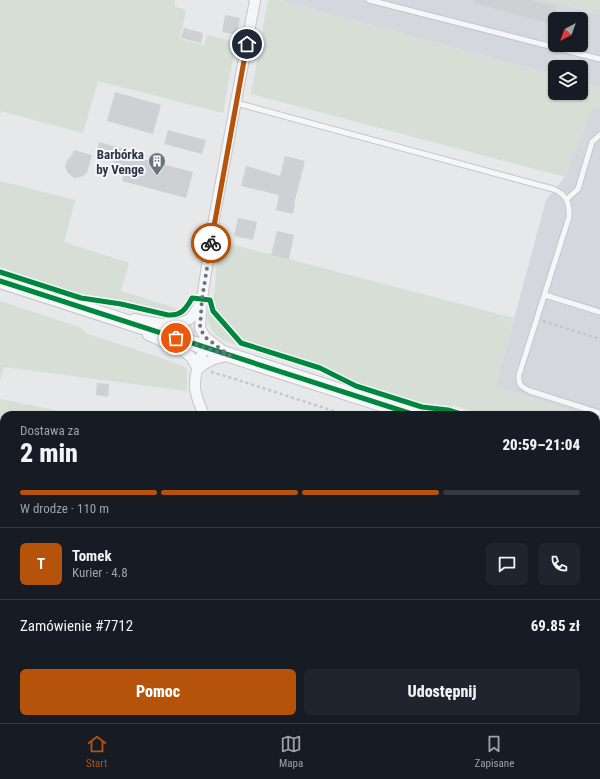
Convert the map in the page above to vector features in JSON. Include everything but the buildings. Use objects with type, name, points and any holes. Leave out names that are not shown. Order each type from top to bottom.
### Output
[{"type":"street","points":[[230,356],[205,337],[200,328],[202,299],[214,219],[255,0]]},
{"type":"street","points":[[0,281],[402,411]]},
{"type":"street","points":[[105,315],[169,325],[180,323],[189,319],[194,315],[202,299]]},
{"type":"street","points":[[105,315],[182,350],[191,357],[202,370]]},
{"type":"street","points":[[202,370],[204,347]]},
{"type":"street","points":[[203,411],[196,392],[195,383],[204,363],[212,359],[230,356]]},
{"type":"lane","points":[[368,0],[600,60]]},
{"type":"lane","points":[[236,103],[560,192],[566,199],[569,207],[569,217],[519,375],[519,382],[522,387],[530,391],[594,411]]},
{"type":"lane","points":[[566,199],[578,190],[592,142],[600,135]]},
{"type":"lane","points":[[545,294],[600,312]]},
{"type":"path","points":[[537,319],[600,339]]},
{"type":"path","points":[[202,370],[232,378],[334,411]]},
{"type":"shaded area","points":[[0,0],[175,0],[174,6],[186,10],[180,39],[204,45],[207,35],[236,42],[223,113],[98,81],[83,133],[0,111]]},
{"type":"shaded area","points":[[268,0],[280,0],[548,73],[548,100],[588,100],[588,84],[600,87],[600,108],[593,107],[565,177],[251,94]]},
{"type":"shaded area","points":[[280,0],[546,0],[600,15],[600,87],[588,84],[588,60],[548,60],[548,73]]},
{"type":"shaded area","points":[[546,0],[600,0],[600,15]]},
{"type":"shaded area","points":[[593,107],[600,108],[600,411],[572,411],[496,386],[546,200],[565,177]]},
{"type":"shaded area","points":[[0,181],[75,200],[64,242],[129,263],[121,291],[179,309],[166,313],[120,300],[79,294],[0,267]]},
{"type":"shaded area","points":[[219,241],[514,318],[496,386],[572,411],[472,411],[453,405],[452,408],[422,404],[357,383],[330,370],[242,341],[215,310],[213,305]]},
{"type":"shaded area","points":[[0,301],[79,327],[88,334],[187,368],[187,391],[4,367],[0,381]]},
{"type":"shaded area","points":[[208,310],[237,345],[224,340],[215,334],[209,324]]},
{"type":"shaded area","points":[[0,399],[59,411],[0,411]]},
{"type":"cycle path","points":[[0,272],[81,298],[121,304],[168,315],[173,315],[183,311],[192,298],[210,300],[213,311],[241,343],[320,368],[356,386],[422,407],[451,411]]},
{"type":"cycle path","points":[[0,281],[403,411]]},
{"type":"way so far","points":[[176,338],[230,356],[205,337],[200,328],[202,299],[211,243]]},
{"type":"place","name":"Barbórka by Venge","points":[[157,176]]},
{"type":"route","points":[[211,243],[214,219],[247,44]]}]
